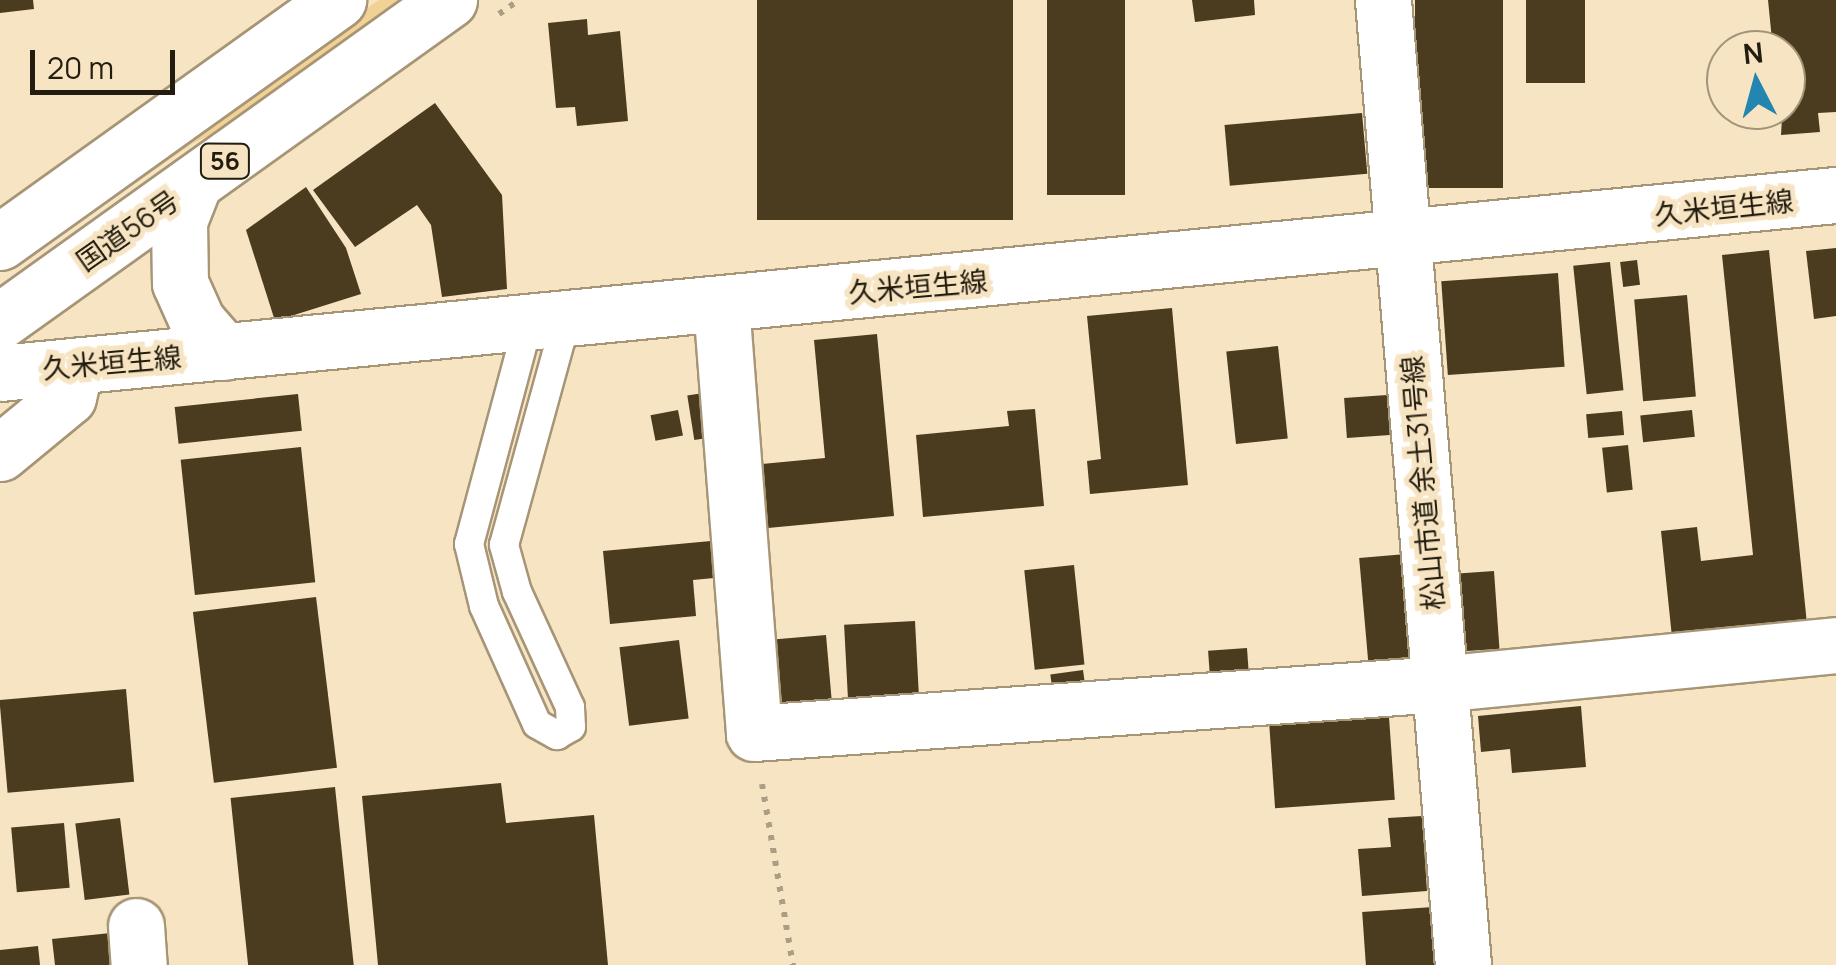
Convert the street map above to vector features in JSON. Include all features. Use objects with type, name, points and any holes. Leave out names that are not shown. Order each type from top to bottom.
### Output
[{"type":"main road","name":"56","points":[[0,242],[338,0]]},
{"type":"main road","name":"松山市道 余土31号線","points":[[1383,0],[1463,965]]},
{"type":"main road","name":"国道56号","points":[[0,321],[194,183],[469,11]]},
{"type":"main road","name":"56","points":[[194,183],[178,221],[180,283],[196,321],[224,352]]},
{"type":"main road","name":"久米垣生線","points":[[0,373],[1836,195]]},
{"type":"main road","points":[[721,304],[754,734],[1439,684],[1836,645]]},
{"type":"main road","points":[[0,453],[68,396],[75,366]]},
{"type":"lane","points":[[547,322],[504,546],[512,579],[570,707],[571,728],[557,734],[538,724],[478,591],[469,544],[547,322]]},
{"type":"path","points":[[469,11],[519,0]]},
{"type":"path","points":[[754,734],[793,965]]},
{"type":"shaded area","points":[[379,0],[411,0],[251,114],[192,144],[71,228],[69,217]]},
{"type":"building","points":[[0,0],[33,0],[34,9],[0,13]]},
{"type":"building","points":[[757,0],[1013,0],[1013,220],[757,220]]},
{"type":"building","points":[[1047,0],[1125,0],[1125,195],[1047,195]]},
{"type":"building","points":[[1192,0],[1254,0],[1255,15],[1195,22]]},
{"type":"building","points":[[1415,0],[1503,0],[1503,188],[1415,188]]},
{"type":"building","points":[[1526,0],[1585,0],[1585,83],[1526,83]]},
{"type":"building","points":[[1768,0],[1836,0],[1836,112],[1818,113],[1820,132],[1781,135],[1781,130],[1806,130],[1806,30],[1771,30]]},
{"type":"building","points":[[587,19],[588,35],[620,31],[628,121],[577,126],[575,107],[556,108],[548,23]]},
{"type":"building","points":[[435,103],[502,195],[507,289],[442,297],[431,225],[417,205],[355,247],[313,190]]},
{"type":"building","points":[[1362,113],[1367,174],[1230,186],[1225,125]]},
{"type":"building","points":[[306,187],[346,248],[361,294],[275,321],[246,230]]},
{"type":"building","points":[[1836,248],[1836,316],[1814,319],[1806,251]]},
{"type":"building","points":[[1769,250],[1808,634],[1673,647],[1661,531],[1697,527],[1701,561],[1753,555],[1722,255]]},
{"type":"building","points":[[1637,260],[1640,285],[1623,287],[1620,262]]},
{"type":"building","points":[[1610,262],[1623,390],[1587,394],[1573,266]]},
{"type":"building","points":[[1558,273],[1565,367],[1448,375],[1441,281]]},
{"type":"building","points":[[1687,295],[1696,397],[1643,401],[1634,300]]},
{"type":"building","points":[[1172,308],[1188,485],[1090,494],[1087,461],[1101,459],[1087,316]]},
{"type":"building","points":[[877,334],[894,516],[768,528],[762,464],[825,458],[814,340]]},
{"type":"building","points":[[1278,346],[1288,438],[1236,444],[1226,351]]},
{"type":"building","points":[[710,392],[717,436],[694,440],[687,396]]},
{"type":"building","points":[[298,394],[302,431],[179,444],[175,407]]},
{"type":"building","points":[[1387,395],[1390,435],[1347,438],[1344,398]]},
{"type":"building","points":[[1035,409],[1044,506],[923,517],[916,435],[1009,426],[1007,411]]},
{"type":"building","points":[[678,410],[683,436],[655,441],[651,415]]},
{"type":"building","points":[[1692,410],[1695,437],[1643,442],[1640,415]]},
{"type":"building","points":[[1622,411],[1624,435],[1588,438],[1586,414]]},
{"type":"building","points":[[1628,445],[1633,490],[1607,492],[1602,448]]},
{"type":"building","points":[[301,447],[315,582],[195,595],[181,460]]},
{"type":"building","points":[[711,541],[714,578],[693,580],[696,616],[610,624],[603,551]]},
{"type":"building","points":[[1406,554],[1415,657],[1368,661],[1359,558]]},
{"type":"building","points":[[1074,565],[1084,664],[1035,670],[1024,570]]},
{"type":"building","points":[[1494,571],[1499,649],[1457,652],[1451,574]]},
{"type":"building","points":[[316,597],[337,768],[214,783],[193,612]]},
{"type":"building","points":[[915,621],[919,703],[848,707],[844,625]]},
{"type":"building","points":[[826,635],[833,710],[783,714],[776,639]]},
{"type":"building","points":[[679,640],[689,718],[629,726],[619,647]]},
{"type":"building","points":[[1247,648],[1250,688],[1211,691],[1208,651]]},
{"type":"building","points":[[1083,670],[1087,699],[1054,703],[1050,675]]},
{"type":"building","points":[[126,689],[134,782],[8,793],[0,700]]},
{"type":"building","points":[[1581,706],[1586,767],[1512,773],[1510,749],[1481,752],[1478,716]]},
{"type":"building","points":[[1389,717],[1395,800],[1275,808],[1269,725]]},
{"type":"building","points":[[501,783],[506,823],[594,815],[608,965],[378,965],[362,796]]},
{"type":"building","points":[[335,787],[354,965],[248,965],[231,798]]},
{"type":"building","points":[[1422,816],[1427,891],[1362,896],[1358,849],[1391,847],[1388,818]]},
{"type":"building","points":[[120,818],[129,894],[85,900],[75,823]]},
{"type":"building","points":[[64,823],[70,888],[17,892],[11,828]]},
{"type":"building","points":[[1433,907],[1437,965],[1366,965],[1362,912]]},
{"type":"building","points":[[111,933],[115,965],[55,965],[52,939]]},
{"type":"building","points":[[38,946],[40,965],[0,965],[0,950]]}]
